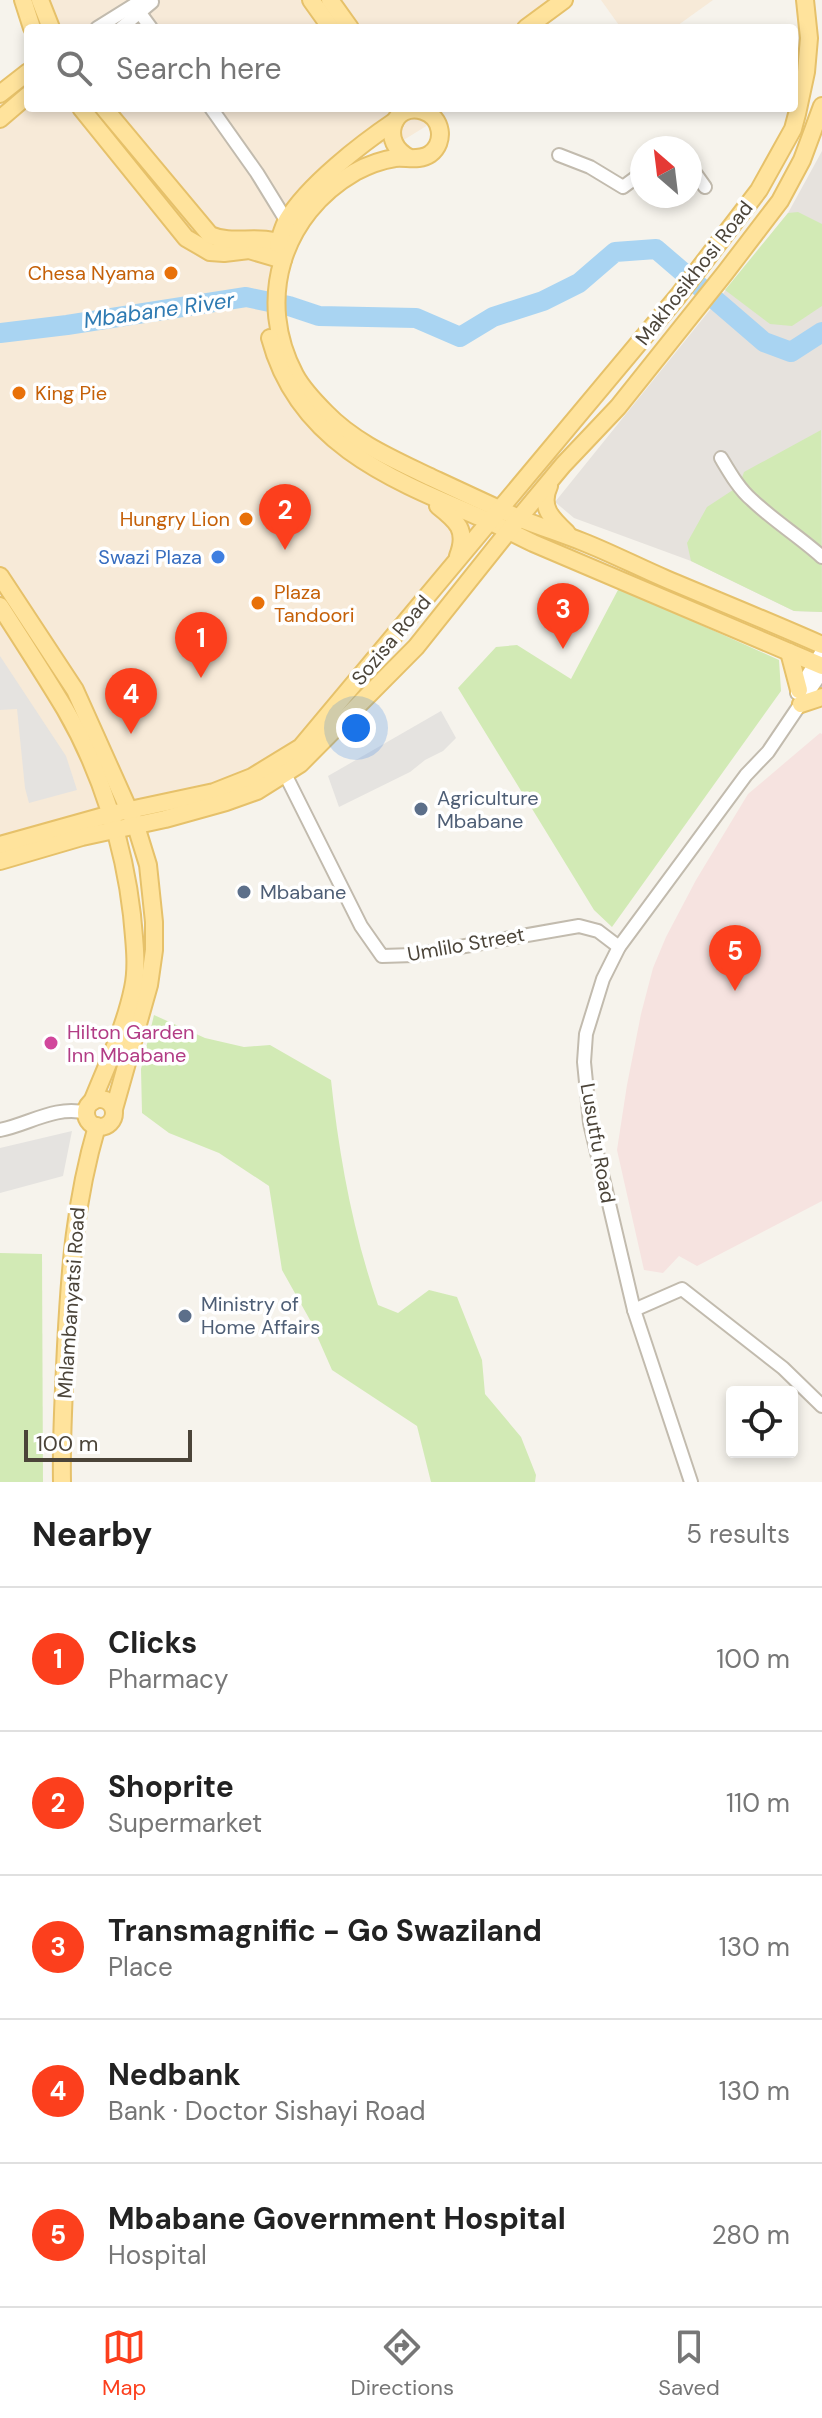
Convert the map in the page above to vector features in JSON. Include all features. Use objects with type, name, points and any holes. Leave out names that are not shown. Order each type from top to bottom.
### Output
[{"type":"main road","points":[[23,0],[31,24]]},
{"type":"main road","points":[[40,0],[49,24]]},
{"type":"main road","points":[[311,0],[328,24]]},
{"type":"main road","points":[[330,0],[347,24]]},
{"type":"main road","points":[[531,24],[564,0]]},
{"type":"main road","name":"Makhosikhosi Road","points":[[798,109],[809,38],[805,0]]},
{"type":"main road","points":[[0,94],[24,75]]},
{"type":"main road","points":[[0,119],[24,98]]},
{"type":"main road","points":[[84,112],[186,238],[210,252],[224,253],[284,243],[315,203],[357,171],[394,158],[418,159],[433,152],[441,137],[441,112]]},
{"type":"main road","points":[[107,112],[210,235],[219,239],[263,238],[284,243]]},
{"type":"main road","points":[[405,112],[391,138],[401,154],[410,158]]},
{"type":"main road","points":[[440,129],[431,115],[405,112],[345,158],[309,194],[284,243],[267,309],[297,378],[326,413],[353,437],[494,515],[507,531],[789,652],[820,659]]},
{"type":"main road","name":"Makhosikhosi Road","points":[[494,515],[708,259],[759,190],[788,139],[797,112]]},
{"type":"main road","name":"Makhosikhosi Road","points":[[507,531],[618,407],[780,201],[802,160],[821,113]]},
{"type":"main road","points":[[273,321],[275,358],[282,375],[316,423],[371,468],[421,493],[494,515],[519,518],[801,636],[820,659]]},
{"type":"main road","points":[[553,477],[544,496],[547,512],[572,539]]},
{"type":"main road","points":[[421,493],[449,514],[463,534],[454,564]]},
{"type":"main road","name":"Sozisa Road","points":[[0,845],[133,818],[165,819],[257,791],[301,747],[494,515]]},
{"type":"main road","name":"Sozisa Road","points":[[133,818],[150,807],[214,792],[252,777],[300,764],[416,647],[507,531]]},
{"type":"main road","points":[[486,559],[510,548],[551,550]]},
{"type":"main road","points":[[3,586],[75,690],[133,818],[145,856],[154,922],[151,973],[113,1118],[108,1124],[92,1114],[104,1100],[114,1109]]},
{"type":"main road","name":"Mhlambanyatsi Road","points":[[0,606],[66,710],[99,783],[121,847],[136,948],[134,985],[92,1114],[71,1253],[61,1444],[62,1482]]},
{"type":"main road","points":[[801,636],[822,631]]},
{"type":"main road","points":[[789,652],[800,697],[822,697]]},
{"type":"main road","points":[[66,710],[66,699],[75,690]]},
{"type":"main road","points":[[99,783],[85,829],[121,847]]},
{"type":"main road","points":[[120,789],[150,807]]},
{"type":"main road","points":[[145,856],[165,819]]},
{"type":"main road","name":"Sozisa Road","points":[[0,861],[85,829]]},
{"type":"street","points":[[126,24],[152,0]]},
{"type":"street","points":[[103,24],[134,5],[152,0]]},
{"type":"street","points":[[140,13],[148,24]]},
{"type":"street","points":[[799,106],[821,113]]},
{"type":"street","points":[[214,112],[257,173],[284,243]]},
{"type":"street","points":[[559,155],[590,167],[623,187],[630,182]]},
{"type":"street","points":[[702,183],[705,187]]},
{"type":"street","points":[[721,458],[749,498],[822,557]]},
{"type":"street","name":"Lusutfu Road","points":[[691,1482],[634,1310],[590,1123],[584,1062],[586,1034],[603,979],[619,947],[746,775],[768,752],[820,659]]},
{"type":"street","name":"Umlilo Street","points":[[282,769],[361,926],[382,956],[414,955],[579,926],[598,931],[619,947]]},
{"type":"street","points":[[0,1130],[56,1111],[73,1109],[92,1114]]},
{"type":"street","points":[[634,1310],[682,1289],[783,1368],[822,1406]]},
{"type":"shaded area","points":[[23,0],[564,0],[531,24],[31,24]]},
{"type":"shaded area","points":[[601,0],[713,0],[680,24],[618,24]]},
{"type":"shaded area","points":[[24,74],[24,112],[439,112],[436,120],[394,146],[375,143],[309,194],[278,242],[267,309],[269,334],[342,447],[489,521],[327,717],[252,777],[0,845],[0,89]]},
{"type":"shaded area","points":[[822,151],[822,612],[794,611],[691,561],[574,518],[555,502],[788,213]]},
{"type":"shaded area","points":[[0,656],[66,756],[77,790],[29,803],[17,709],[0,710]]},
{"type":"shaded area","points":[[441,711],[456,738],[443,751],[410,772],[339,807],[328,776]]},
{"type":"shaded area","points":[[820,733],[822,1201],[697,1266],[679,1256],[663,1273],[644,1270],[617,1150],[641,1014],[653,968],[696,880],[748,794]]},
{"type":"shaded area","points":[[72,1131],[63,1176],[0,1193],[0,1148]]},
{"type":"green space","points":[[798,212],[822,224],[822,306],[792,326],[770,324],[725,290],[788,213]]},
{"type":"green space","points":[[821,430],[822,612],[794,611],[691,561],[687,543],[707,507],[739,486],[744,472]]},
{"type":"green space","points":[[619,588],[779,660],[781,691],[612,927],[594,910],[458,688],[496,647],[517,645],[571,679]]},
{"type":"green space","points":[[154,1015],[205,1038],[244,1047],[270,1045],[331,1080],[348,1194],[378,1305],[398,1313],[429,1290],[457,1297],[482,1360],[485,1394],[521,1437],[536,1475],[535,1482],[431,1482],[417,1426],[332,1370],[310,1320],[282,1270],[269,1186],[219,1153],[169,1133],[142,1113],[141,1069]]},
{"type":"green space","points":[[0,1253],[42,1254],[43,1482],[0,1482]]},
{"type":"waterway","name":"Mbabane River","points":[[0,333],[246,297],[319,316],[416,318],[460,337],[493,317],[543,301],[579,283],[615,252],[656,249],[764,342],[791,352],[822,332]]},
{"type":"place","name":"Chesa Nyama","points":[[171,273]]},
{"type":"place","name":"King Pie","points":[[19,393]]},
{"type":"place","name":"Hungry Lion","points":[[246,519]]},
{"type":"place","name":"Shoprite","points":[[285,550]]},
{"type":"place","name":"Swazi Plaza","points":[[218,557]]},
{"type":"place","name":"Plaza Tandoori","points":[[258,603]]},
{"type":"place","name":"Transmagnific - Go Swaziland","points":[[563,649]]},
{"type":"place","name":"Clicks","points":[[201,678]]},
{"type":"place","name":"Nedbank","points":[[131,734]]},
{"type":"place","name":"Agriculture Mbabane","points":[[421,809]]},
{"type":"place","name":"Mbabane","points":[[244,892]]},
{"type":"place","name":"Mbabane Government Hospital","points":[[735,991]]},
{"type":"place","name":"Hilton Garden Inn Mbabane","points":[[51,1043]]},
{"type":"place","name":"Ministry of Home Affairs","points":[[185,1316]]}]
